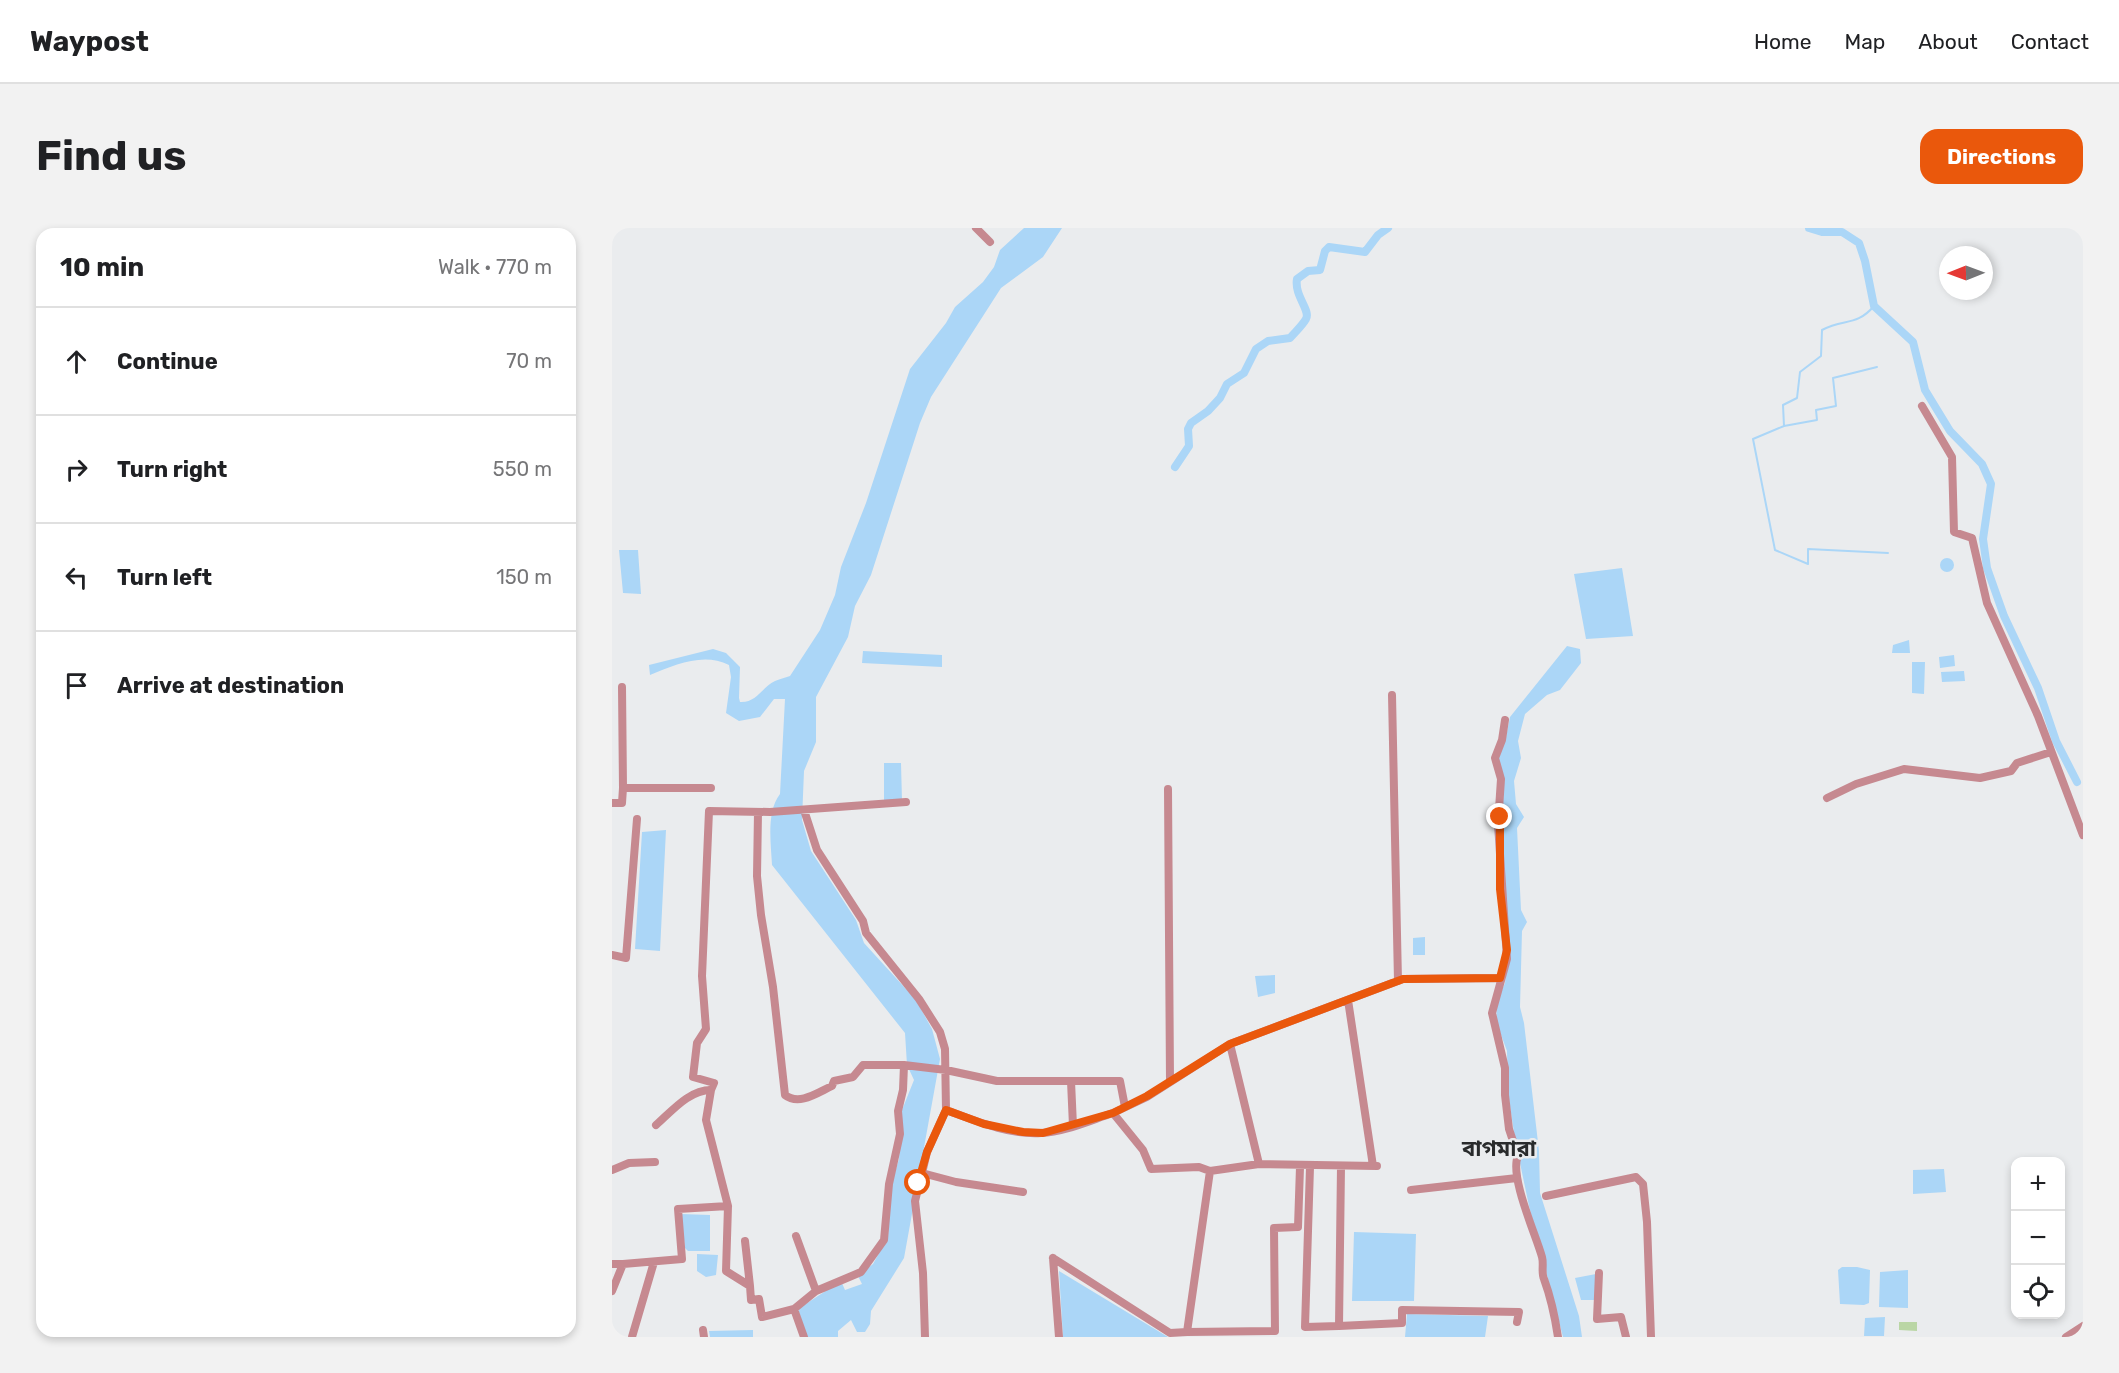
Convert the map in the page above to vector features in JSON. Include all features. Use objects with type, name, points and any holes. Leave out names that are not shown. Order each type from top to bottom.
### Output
[{"type":"street","points":[[976,228],[990,242]]},
{"type":"street","points":[[1922,406],[1952,457],[1954,532],[1972,538],[1987,603],[2017,667],[2083,836]]},
{"type":"street","points":[[612,803],[622,803],[622,687]]},
{"type":"street","points":[[1392,695],[1398,981]]},
{"type":"street","points":[[1506,720],[1503,740],[1495,758],[1501,779],[1498,824],[1501,897],[1507,950],[1492,1013],[1505,1063],[1505,1095],[1509,1129],[1518,1156],[1515,1163],[1517,1178],[1543,1258],[1543,1278],[1548,1286],[1558,1337]]},
{"type":"street","points":[[1827,798],[1856,784],[1904,769],[1980,778],[2011,771],[2017,764],[2050,752]]},
{"type":"street","points":[[623,788],[711,788]]},
{"type":"street","points":[[1168,789],[1170,1081]]},
{"type":"street","points":[[750,1286],[726,1271],[728,1206],[706,1120],[714,1083],[693,1077],[696,1043],[706,1029],[702,976],[709,811],[770,812],[906,802]]},
{"type":"street","points":[[803,810],[817,850],[863,921],[866,933],[920,999],[940,1032],[946,1110],[927,1152],[915,1201],[923,1274],[925,1337]]},
{"type":"street","points":[[758,812],[757,876],[761,915],[773,987],[785,1095],[791,1100],[801,1100],[832,1086],[834,1081],[853,1077],[863,1065],[905,1065],[998,1081],[1120,1081],[1125,1107]]},
{"type":"street","points":[[612,955],[626,958],[637,819]]},
{"type":"street","points":[[946,1110],[984,1124],[1023,1132],[1043,1133],[1073,1126],[1125,1107],[1230,1044],[1398,981],[1437,976],[1500,978]]},
{"type":"street","points":[[1113,1113],[1143,1150],[1151,1169],[1199,1167],[1210,1171],[1259,1164],[1300,1167],[1375,1166],[1348,1000]]},
{"type":"street","points":[[1230,1044],[1259,1164]]},
{"type":"street","points":[[746,1241],[751,1300],[759,1299],[762,1317],[794,1309],[816,1291],[861,1272],[884,1240],[889,1184],[900,1134],[898,1111],[905,1065]]},
{"type":"street","points":[[1071,1081],[1073,1126]]},
{"type":"street","points":[[656,1125],[685,1099],[702,1090],[711,1090]]},
{"type":"street","points":[[612,1170],[630,1162],[655,1162]]},
{"type":"street","points":[[1059,1337],[1053,1258],[1170,1333],[1275,1331],[1274,1228],[1298,1227],[1300,1167]]},
{"type":"street","points":[[1310,1167],[1305,1327],[1402,1323],[1402,1310],[1519,1312],[1517,1322]]},
{"type":"street","points":[[1339,1326],[1341,1167]]},
{"type":"street","points":[[1187,1332],[1210,1171]]},
{"type":"street","points":[[922,1173],[956,1182],[1023,1192]]},
{"type":"street","points":[[1546,1196],[1636,1177],[1643,1184],[1647,1222],[1651,1337]]},
{"type":"street","points":[[1411,1190],[1517,1178]]},
{"type":"street","points":[[612,1264],[682,1259],[678,1209],[728,1206]]},
{"type":"street","points":[[796,1236],[816,1291]]},
{"type":"street","points":[[632,1337],[654,1262]]},
{"type":"street","points":[[612,1291],[623,1264]]},
{"type":"street","points":[[1599,1273],[1597,1319],[1621,1317],[1626,1337]]},
{"type":"street","points":[[794,1309],[804,1337]]},
{"type":"street","points":[[2066,1337],[2083,1326]]},
{"type":"green space","points":[[1899,1322],[1917,1322],[1917,1331],[1899,1330]]},
{"type":"water","points":[[1024,228],[1062,228],[1043,257],[1001,288],[931,397],[920,423],[871,575],[855,606],[848,637],[816,697],[816,742],[804,771],[802,820],[811,851],[856,920],[864,943],[916,1000],[932,1029],[940,1059],[904,1258],[871,1311],[870,1324],[865,1332],[857,1332],[851,1320],[838,1331],[838,1337],[807,1337],[798,1309],[841,1281],[845,1290],[862,1284],[858,1276],[873,1264],[888,1237],[891,1186],[899,1159],[902,1110],[914,1080],[907,1065],[905,1033],[772,865],[771,819],[780,794],[785,699],[774,699],[760,717],[739,721],[726,713],[731,677],[729,665],[709,660],[689,661],[650,675],[649,665],[713,649],[726,653],[740,667],[740,702],[751,700],[770,684],[790,676],[820,630],[835,595],[841,567],[866,503],[910,369],[946,323],[955,307],[983,282],[994,267],[1000,250]]},
{"type":"water","points":[[619,550],[638,550],[641,594],[623,593]]},
{"type":"water","points":[[1947,558],[1952,560],[1954,565],[1952,570],[1947,572],[1942,570],[1940,565],[1942,560]]},
{"type":"water","points":[[1622,568],[1633,636],[1586,639],[1574,574]]},
{"type":"water","points":[[1909,640],[1910,653],[1892,653],[1893,645]]},
{"type":"water","points":[[1567,646],[1580,649],[1581,663],[1560,690],[1547,695],[1525,714],[1518,741],[1521,758],[1514,781],[1516,804],[1524,817],[1517,828],[1521,910],[1527,922],[1522,931],[1520,1007],[1524,1023],[1539,1151],[1540,1193],[1579,1316],[1582,1337],[1563,1337],[1529,1206],[1508,1093],[1507,1051],[1497,1024],[1496,1004],[1505,983],[1509,952],[1503,882],[1502,781],[1498,758],[1510,717]]},
{"type":"water","points":[[863,651],[942,655],[942,667],[862,663]]},
{"type":"water","points":[[1954,655],[1955,666],[1940,668],[1939,657]]},
{"type":"water","points":[[1912,662],[1925,662],[1924,694],[1912,693]]},
{"type":"water","points":[[1964,671],[1965,681],[1942,682],[1941,672]]},
{"type":"water","points":[[884,763],[901,763],[902,801],[884,801]]},
{"type":"water","points":[[666,830],[660,951],[635,949],[642,832]]},
{"type":"water","points":[[1425,937],[1425,955],[1413,955],[1413,938]]},
{"type":"water","points":[[1275,975],[1275,993],[1258,997],[1255,976]]},
{"type":"water","points":[[1944,1169],[1946,1192],[1913,1194],[1913,1170]]},
{"type":"water","points":[[681,1214],[710,1215],[710,1251],[688,1251],[685,1248]]},
{"type":"water","points":[[1354,1232],[1416,1234],[1414,1301],[1352,1301]]},
{"type":"water","points":[[697,1254],[718,1255],[716,1275],[706,1277],[697,1271]]},
{"type":"water","points":[[1842,1267],[1870,1270],[1869,1303],[1864,1305],[1840,1304],[1838,1270]]},
{"type":"water","points":[[1908,1270],[1908,1308],[1879,1307],[1880,1272]]},
{"type":"water","points":[[1059,1271],[1168,1337],[1063,1337]]},
{"type":"water","points":[[1596,1274],[1595,1300],[1581,1300],[1575,1278]]},
{"type":"water","points":[[1407,1314],[1488,1316],[1485,1337],[1405,1337]]},
{"type":"water","points":[[1885,1317],[1884,1336],[1864,1336],[1865,1318]]},
{"type":"water","points":[[753,1330],[753,1337],[710,1337],[709,1331]]},
{"type":"waterway","points":[[1175,467],[1189,446],[1188,429],[1191,423],[1208,411],[1220,398],[1227,384],[1244,373],[1256,349],[1268,341],[1290,338],[1306,319],[1307,315],[1298,291],[1297,279],[1308,271],[1320,270],[1325,251],[1329,247],[1365,252],[1378,235],[1388,228]]},
{"type":"waterway","points":[[1809,228],[1822,232],[1842,232],[1859,243],[1874,306],[1913,342],[1925,390],[1950,431],[1982,464],[1991,484],[1983,539],[1987,568],[2004,616],[2038,688],[2056,741],[2077,782]]},
{"type":"waterway","points":[[1874,306],[1868,313],[1855,320],[1822,330],[1821,356],[1800,372],[1797,398],[1783,405],[1784,426],[1817,420],[1816,410],[1836,406],[1833,378],[1877,367]]},
{"type":"waterway","points":[[1784,426],[1753,439],[1775,550],[1808,564],[1808,549],[1888,553]]},
{"type":"district","name":"বাগমারা","points":[[1499,1148]]},
{"type":"route","points":[[918,1183],[927,1152],[946,1110],[984,1124],[1023,1132],[1043,1133],[1073,1126],[1113,1113],[1147,1096],[1230,1044],[1403,979],[1437,976],[1500,978],[1507,959],[1500,889],[1502,873],[1498,824],[1500,817]]}]
